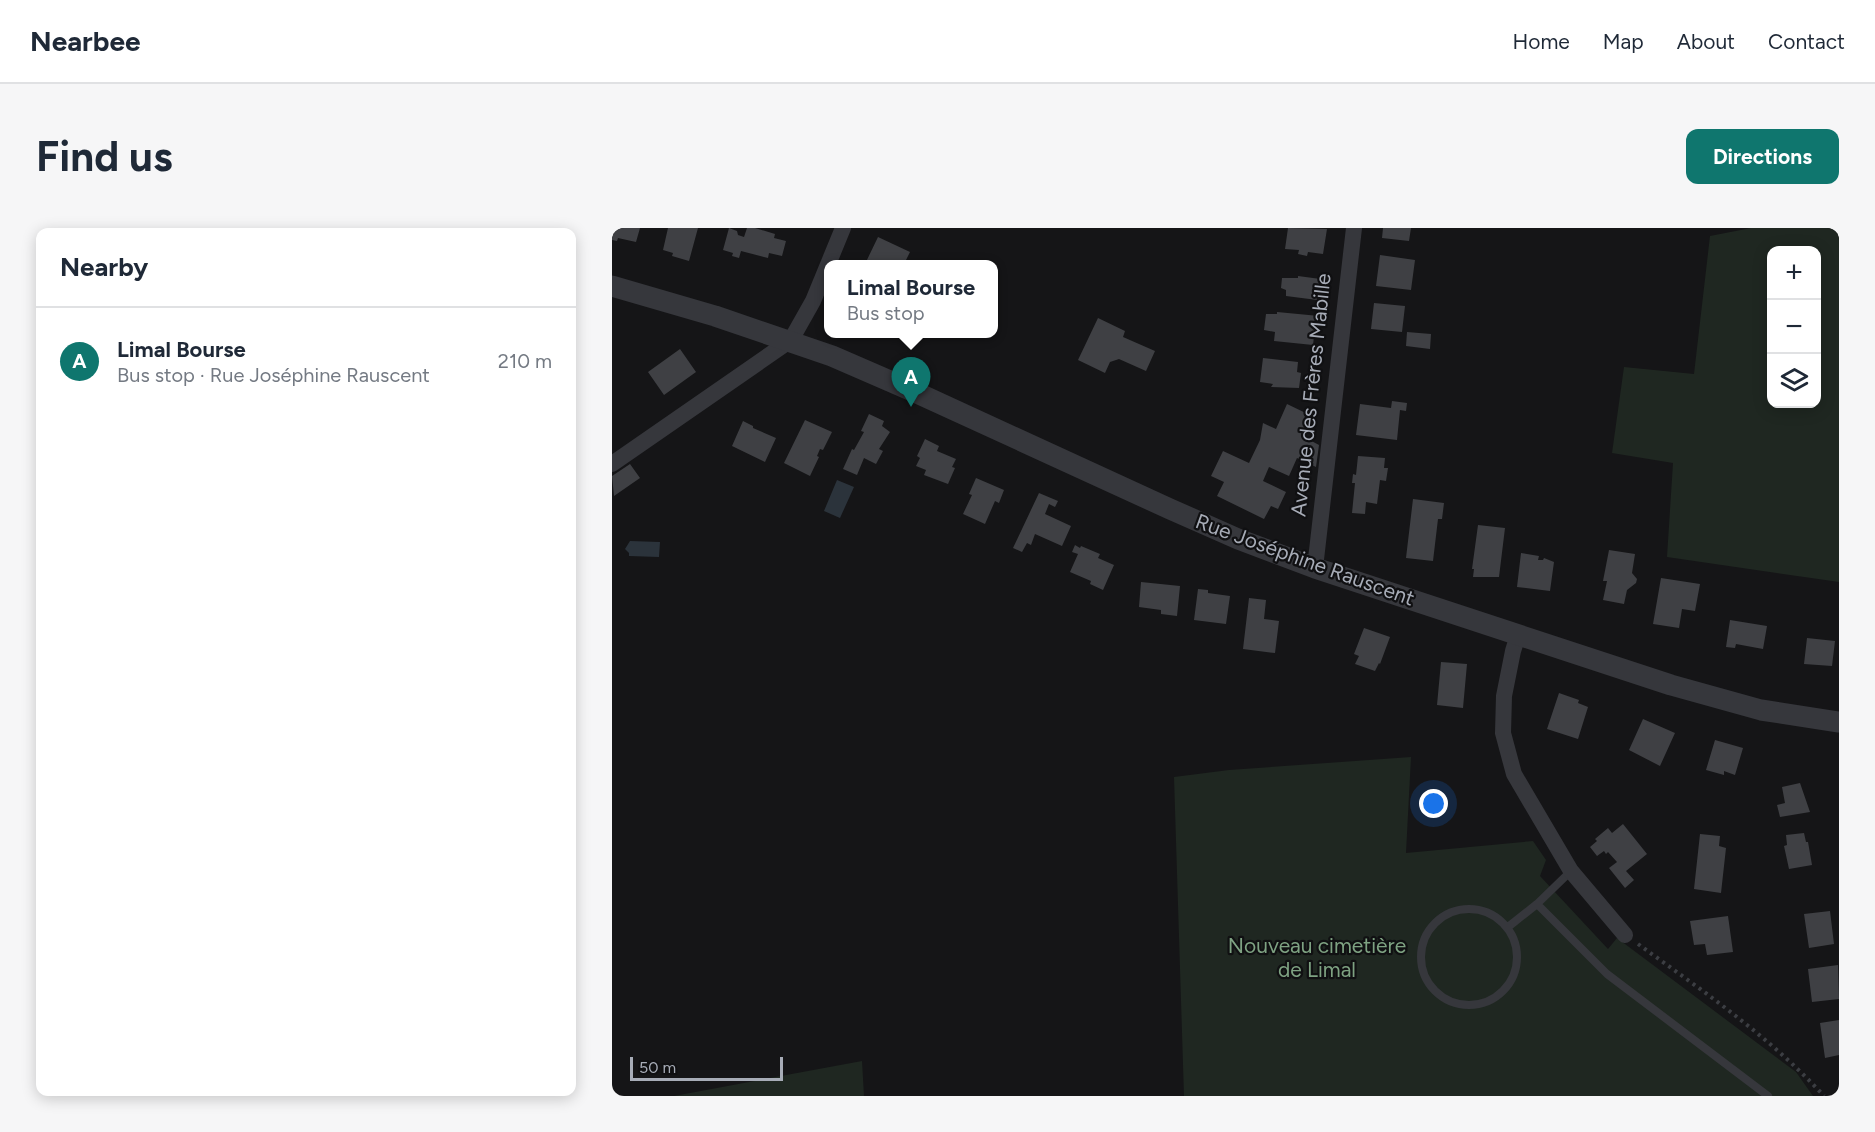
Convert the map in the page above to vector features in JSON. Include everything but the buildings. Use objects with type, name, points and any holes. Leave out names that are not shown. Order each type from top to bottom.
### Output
[{"type":"street","points":[[830,260],[843,228]]},
{"type":"street","name":"Avenue des Frères Mabille","points":[[1314,568],[1354,228]]},
{"type":"street","points":[[612,464],[790,340],[813,301],[824,274]]},
{"type":"street","name":"Rue Joséphine Rauscent","points":[[612,286],[790,340],[905,388],[1238,539],[1314,568],[1671,686],[1761,710],[1839,723]]},
{"type":"street","points":[[1518,635],[1504,696],[1503,733],[1514,774],[1571,871],[1625,935]]},
{"type":"lane","points":[[1508,927],[1571,871]]},
{"type":"lane","points":[[1537,903],[1607,974],[1768,1096]]},
{"type":"lane","points":[[1473,909],[1492,914],[1508,927],[1517,945],[1517,966],[1510,985],[1496,999],[1476,1006],[1456,1004],[1438,995],[1426,979],[1421,959],[1424,939],[1436,922],[1453,912],[1473,909]]},
{"type":"path","points":[[1625,935],[1728,1010],[1799,1068],[1824,1096]]},
{"type":"green space","points":[[1751,228],[1839,228],[1839,582],[1667,557],[1673,463],[1612,453],[1624,367],[1694,374],[1710,236]]},
{"type":"green space","name":"Nouveau cimetière de Limal","points":[[1411,757],[1406,853],[1533,841],[1546,860],[1540,876],[1608,949],[1617,938],[1796,1072],[1813,1096],[1184,1096],[1174,777],[1229,770]]},
{"type":"green space","points":[[862,1061],[864,1096],[674,1096]]},
{"type":"shaded area","points":[[837,480],[854,487],[840,518],[824,511]]},
{"type":"shaded area","points":[[630,541],[660,542],[659,557],[629,556],[625,549]]},
{"type":"place","name":"Limal Bourse","points":[[911,407]]}]
